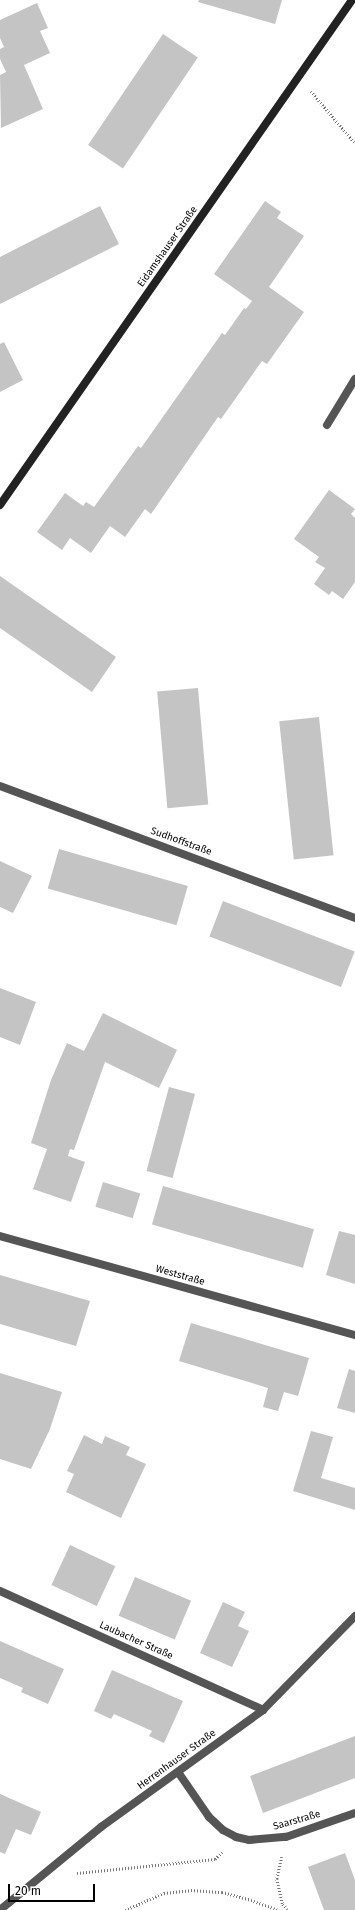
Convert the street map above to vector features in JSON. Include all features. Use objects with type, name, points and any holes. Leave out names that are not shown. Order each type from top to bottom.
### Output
[{"type":"street","name":"Eidamshauser Straße","points":[[0,505],[352,0]]},
{"type":"street","points":[[327,425],[355,379]]},
{"type":"street","name":"Sudhoffstraße","points":[[0,786],[355,918]]},
{"type":"street","name":"Weststraße","points":[[0,1236],[355,1335]]},
{"type":"street","name":"Laubacher Straße","points":[[0,1591],[264,1710]]},
{"type":"street","name":"Herrenhauser Straße","points":[[0,1910],[101,1827],[264,1710],[355,1616]]},
{"type":"street","name":"Saarstraße","points":[[178,1772],[209,1817],[223,1830],[236,1837],[249,1840],[286,1837],[355,1813]]},
{"type":"path","points":[[299,77],[355,143]]},
{"type":"path","points":[[40,1877],[215,1859],[236,1837]]},
{"type":"path","points":[[286,1837],[277,1879],[283,1904],[287,1910]]},
{"type":"path","points":[[125,1910],[164,1893],[192,1890],[222,1892],[251,1900],[278,1910]]},
{"type":"building","points":[[199,0],[282,0],[275,24],[198,2]]},
{"type":"building","points":[[37,3],[48,28],[40,31],[50,53],[24,65],[43,109],[1,128],[0,75],[6,72],[0,59],[0,49],[4,47],[0,38],[0,20]]},
{"type":"building","points":[[163,34],[198,57],[123,169],[88,145]]},
{"type":"building","points":[[265,201],[281,212],[277,218],[304,236],[269,287],[304,312],[267,364],[262,361],[221,419],[218,417],[151,514],[145,509],[125,537],[110,526],[91,553],[70,538],[62,550],[37,532],[65,493],[83,506],[86,502],[94,507],[138,446],[141,448],[222,333],[225,335],[244,308],[246,309],[252,301],[214,274]]},
{"type":"building","points":[[100,206],[119,244],[0,304],[0,257]]},
{"type":"building","points":[[4,342],[23,380],[0,392],[0,344]]},
{"type":"building","points":[[329,490],[355,509],[351,514],[355,518],[355,582],[343,599],[332,591],[329,595],[314,584],[325,568],[315,562],[319,557],[294,539]]},
{"type":"building","points":[[0,576],[116,657],[92,692],[0,628]]},
{"type":"building","points":[[198,688],[208,805],[167,808],[157,692]]},
{"type":"building","points":[[319,717],[334,855],[294,859],[279,721]]},
{"type":"building","points":[[59,849],[188,886],[177,925],[48,888]]},
{"type":"building","points":[[0,861],[32,876],[13,913],[0,907]]},
{"type":"building","points":[[223,901],[355,952],[341,987],[209,936]]},
{"type":"building","points":[[0,988],[36,1002],[20,1045],[0,1037]]},
{"type":"building","points":[[103,1013],[177,1050],[159,1088],[105,1062],[74,1150],[70,1149],[68,1156],[85,1162],[71,1202],[33,1189],[47,1149],[31,1143],[51,1080],[67,1043],[84,1051]]},
{"type":"building","points":[[169,1087],[195,1094],[173,1178],[146,1171]]},
{"type":"building","points":[[103,1182],[140,1193],[133,1218],[95,1207]]},
{"type":"building","points":[[163,1186],[314,1229],[303,1268],[152,1224]]},
{"type":"building","points":[[339,1231],[355,1235],[355,1284],[326,1275]]},
{"type":"building","points":[[0,1275],[90,1301],[76,1346],[0,1324]]},
{"type":"building","points":[[191,1323],[309,1358],[298,1396],[284,1392],[278,1411],[263,1407],[268,1388],[179,1361]]},
{"type":"building","points":[[349,1369],[355,1371],[355,1413],[337,1408]]},
{"type":"building","points":[[0,1373],[62,1392],[50,1429],[31,1469],[0,1459]]},
{"type":"building","points":[[311,1431],[333,1437],[321,1478],[355,1488],[355,1510],[293,1491]]},
{"type":"building","points":[[84,1435],[102,1444],[105,1436],[130,1447],[126,1455],[146,1464],[121,1518],[66,1492],[74,1474],[67,1471]]},
{"type":"building","points":[[70,1545],[115,1566],[97,1606],[51,1585]]},
{"type":"building","points":[[135,1577],[191,1601],[175,1639],[119,1616]]},
{"type":"building","points":[[223,1602],[245,1612],[238,1626],[249,1631],[232,1667],[200,1653]]},
{"type":"building","points":[[0,1641],[64,1669],[48,1704],[21,1692],[23,1688],[0,1678]]},
{"type":"building","points":[[112,1670],[183,1701],[164,1743],[149,1736],[152,1731],[114,1714],[111,1719],[94,1711]]},
{"type":"building","points":[[355,1736],[355,1778],[263,1813],[250,1776]]},
{"type":"building","points":[[0,1794],[41,1812],[31,1835],[16,1829],[5,1854],[0,1852]]},
{"type":"building","points":[[345,1853],[355,1880],[355,1910],[324,1910],[308,1867]]}]
